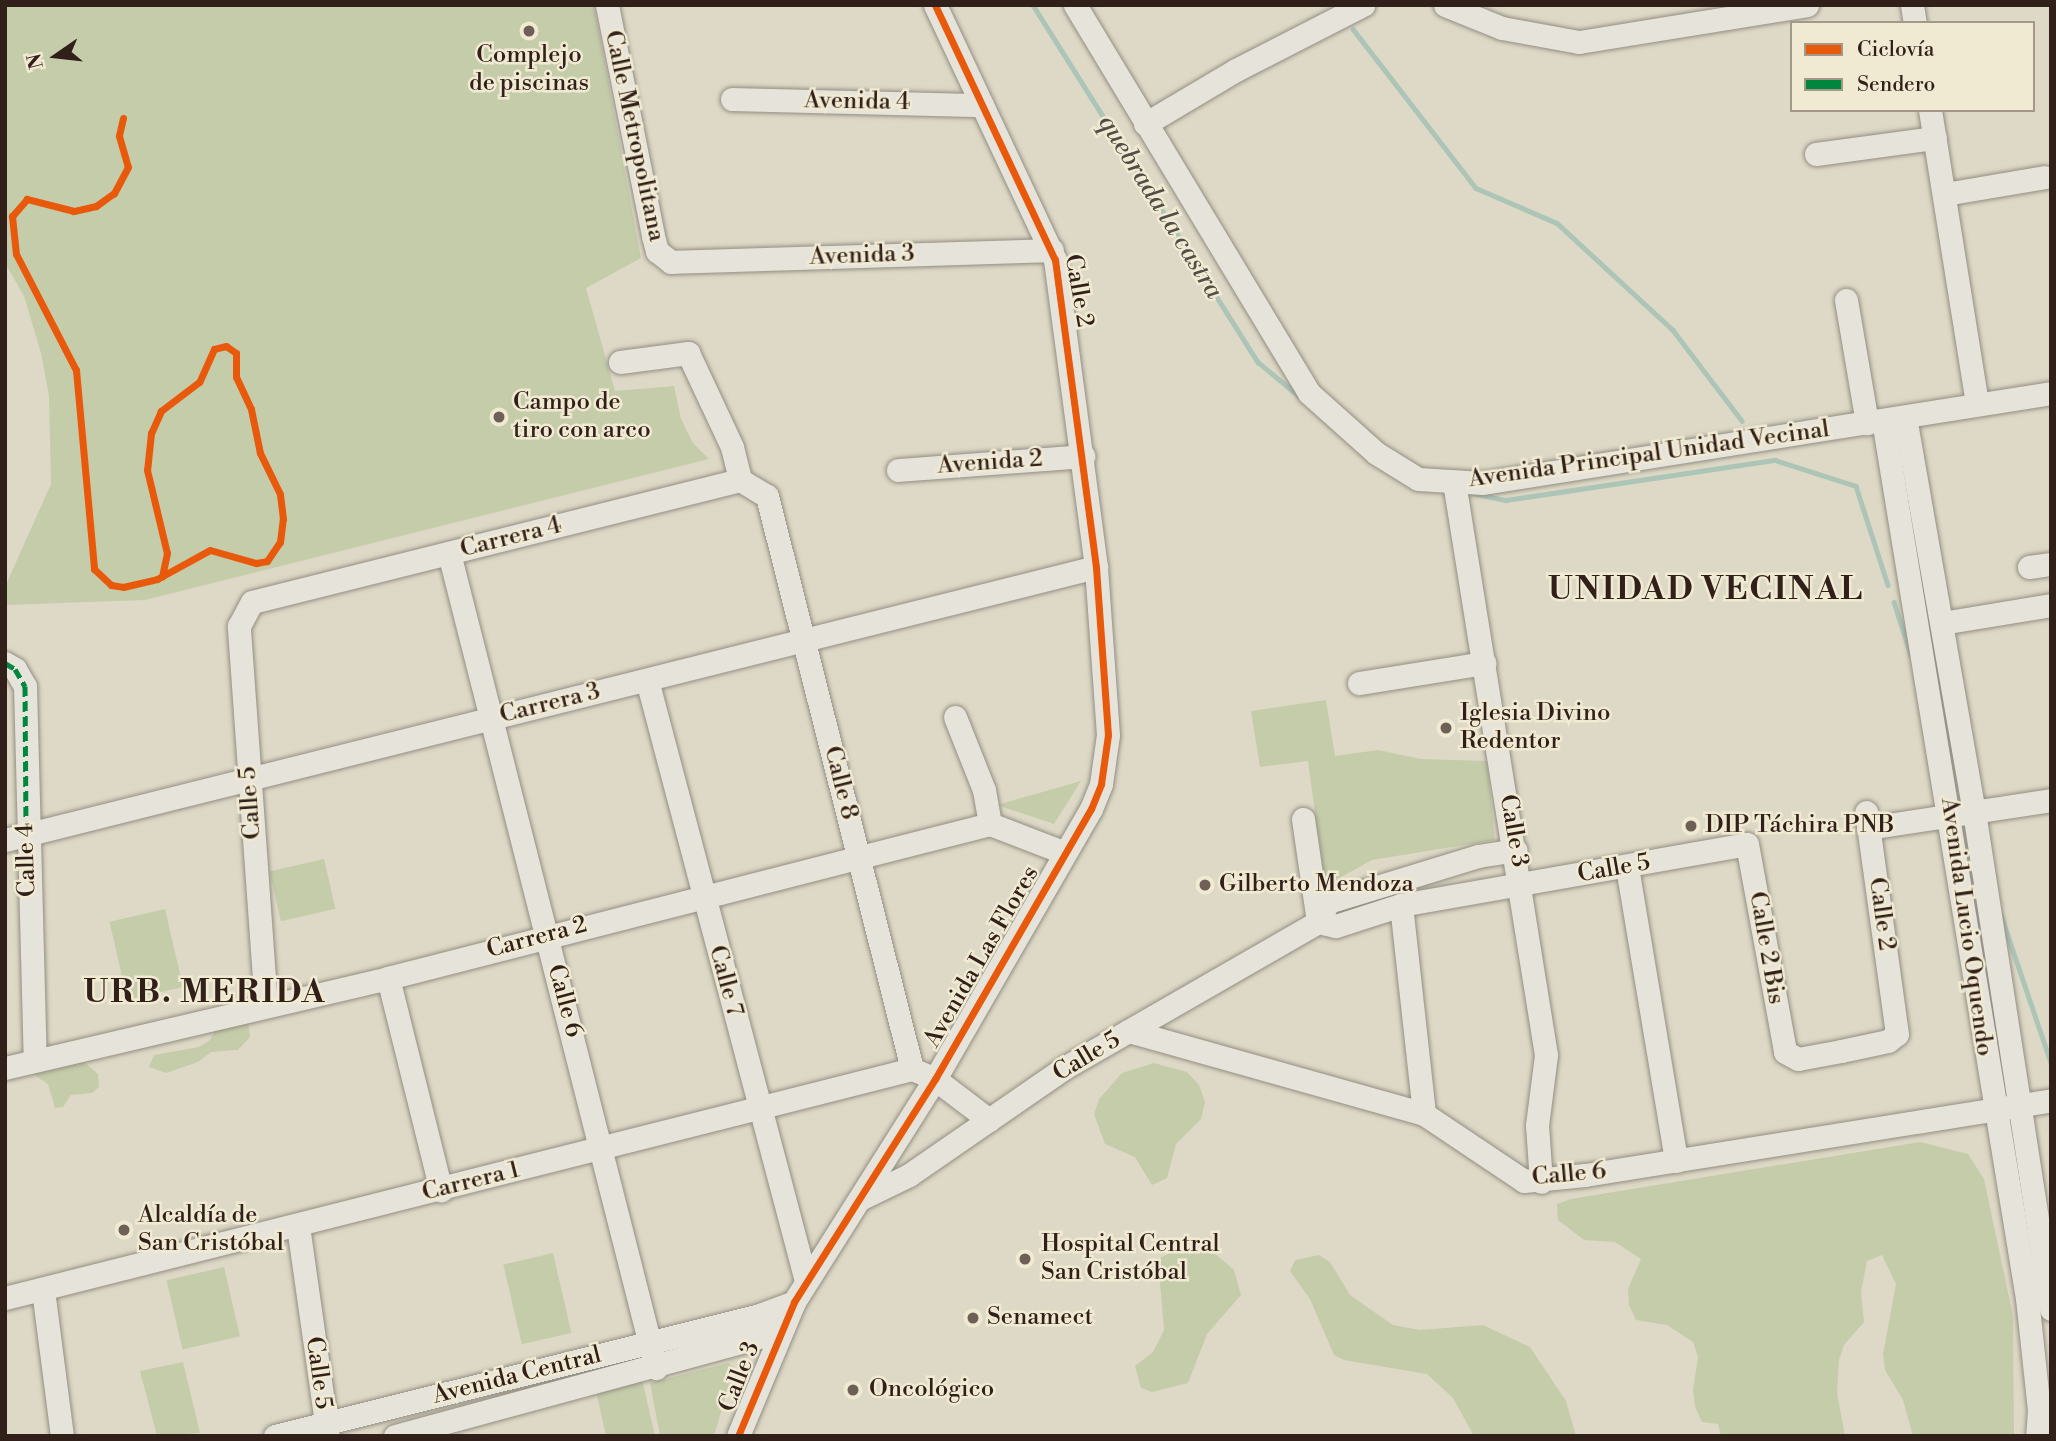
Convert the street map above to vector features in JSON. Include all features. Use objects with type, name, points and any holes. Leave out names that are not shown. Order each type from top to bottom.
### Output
[{"type":"street","name":"Calle Metropolitana","points":[[607,5],[653,236],[657,251],[671,262]]},
{"type":"street","name":"Calle 2","points":[[935,5],[1052,250],[1083,456],[1096,567]]},
{"type":"street","name":"Avenida Principal Unidad Vecinal","points":[[1074,5],[1310,393],[1376,453],[1418,479],[1483,482],[2051,393]]},
{"type":"street","points":[[1145,124],[1213,83],[1363,5]]},
{"type":"street","points":[[1445,5],[1502,29],[1579,43],[1807,5]]},
{"type":"street","name":"Avenida 4","points":[[732,99],[982,105]]},
{"type":"street","points":[[1930,112],[1977,404]]},
{"type":"street","points":[[1816,154],[1935,138]]},
{"type":"street","points":[[1945,194],[2045,177]]},
{"type":"street","name":"Avenida 3","points":[[671,262],[1052,250]]},
{"type":"street","points":[[1846,300],[1885,420]]},
{"type":"street","points":[[620,362],[688,352],[732,447],[740,480]]},
{"type":"street","name":"Avenida Lucio Oquendo","points":[[1885,420],[1942,623],[2019,1105],[2047,1261],[2051,1309]]},
{"type":"street","name":"Avenida Lucio Oquendo","points":[[1885,420],[1950,815],[1993,1110],[2035,1350],[2037,1436]]},
{"type":"street","name":"Avenida 2","points":[[898,470],[1083,456]]},
{"type":"street","name":"Calle 8","points":[[740,480],[767,496],[912,1069]]},
{"type":"street","name":"Carrera 4","points":[[252,602],[740,480]]},
{"type":"street","name":"Calle 3","points":[[1454,482],[1522,884],[1546,1055],[1537,1125],[1541,1182]]},
{"type":"street","name":"Calle 6","points":[[449,554],[489,719],[603,1148],[656,1368]]},
{"type":"street","name":"Carrera 3","points":[[16,838],[249,782],[1096,567]]},
{"type":"street","name":"Avenida Las Flores","points":[[771,1335],[935,1079],[1065,853],[1101,784],[1108,735],[1096,567]]},
{"type":"street","name":"Calle 5","points":[[252,602],[239,626],[266,1006]]},
{"type":"street","points":[[1942,623],[2051,605]]},
{"type":"street","points":[[1359,683],[1485,663]]},
{"type":"street","name":"Calle 4","points":[[8,664],[25,686],[16,838],[35,1060]]},
{"type":"street","name":"Calle 7","points":[[647,680],[806,1281]]},
{"type":"street","points":[[955,717],[984,790],[990,824],[1065,853]]},
{"type":"street","points":[[1950,815],[2051,800]]},
{"type":"street","name":"Calle 2","points":[[1785,1052],[1798,1059],[1888,1041],[1897,1034],[1867,820],[1950,815]]},
{"type":"street","points":[[1303,819],[1318,922]]},
{"type":"street","name":"Carrera 2","points":[[5,1068],[388,978],[546,935],[990,824]]},
{"type":"street","name":"Calle 5","points":[[1318,922],[1336,926],[1401,905],[1747,844]]},
{"type":"street","name":"Calle 2 Bis","points":[[1747,844],[1785,1052]]},
{"type":"street","name":"Calle 5","points":[[860,1199],[909,1175],[989,1119],[1129,1031],[1318,922],[1328,902],[1478,856],[1516,850]]},
{"type":"street","points":[[1627,867],[1676,1161]]},
{"type":"street","points":[[1401,905],[1423,1114]]},
{"type":"street","points":[[388,978],[441,1190]]},
{"type":"street","name":"Calle 6","points":[[1129,1031],[1423,1114],[1524,1181],[1541,1182],[1993,1110]]},
{"type":"street","points":[[912,1069],[935,1079],[989,1119]]},
{"type":"street","name":"Carrera 1","points":[[5,1298],[759,1111],[912,1069]]},
{"type":"street","points":[[1993,1110],[2051,1100]]},
{"type":"street","name":"Calle 5","points":[[298,1226],[327,1429]]},
{"type":"street","points":[[43,1290],[62,1436]]},
{"type":"street","name":"Avenida Central","points":[[275,1436],[327,1429],[759,1315],[794,1302]]},
{"type":"street","points":[[759,1315],[767,1322],[771,1335]]},
{"type":"street","name":"Calle 3","points":[[737,1436],[771,1335]]},
{"type":"street","name":"Avenida Central","points":[[395,1436],[451,1429],[771,1335]]},
{"type":"green space","points":[[5,5],[594,5],[641,258],[586,288],[615,391],[674,386],[681,419],[693,443],[709,459],[145,600],[5,605],[5,587],[51,484],[49,396],[41,353],[24,296],[5,263]]},
{"type":"green space","points":[[1326,700],[1335,756],[1378,750],[1421,759],[1487,761],[1495,840],[1372,860],[1325,886],[1308,761],[1260,767],[1251,711]]},
{"type":"green space","points":[[1081,781],[1054,824],[997,805]]},
{"type":"green space","points":[[324,859],[335,909],[281,921],[269,872]]},
{"type":"green space","points":[[165,909],[183,987],[127,1000],[109,922]]},
{"type":"green space","points":[[248,1021],[250,1037],[238,1050],[211,1052],[198,1062],[166,1073],[149,1067],[154,1055],[199,1047],[210,1040],[217,1027]]},
{"type":"green space","points":[[84,1062],[98,1074],[99,1087],[92,1093],[71,1095],[63,1107],[55,1108],[48,1084],[33,1074]]},
{"type":"green space","points":[[1154,1063],[1187,1072],[1199,1085],[1205,1102],[1201,1119],[1176,1144],[1167,1178],[1152,1185],[1135,1157],[1105,1144],[1094,1114],[1099,1099],[1122,1073]]},
{"type":"green space","points":[[1920,1142],[1968,1154],[1984,1179],[2013,1316],[2014,1436],[1913,1436],[1903,1400],[1885,1370],[1883,1354],[1896,1284],[1882,1255],[1867,1261],[1861,1292],[1864,1322],[1844,1345],[1839,1360],[1837,1393],[1845,1436],[1721,1436],[1718,1424],[1702,1422],[1695,1407],[1693,1390],[1698,1357],[1693,1342],[1667,1325],[1636,1320],[1629,1305],[1628,1289],[1641,1259],[1615,1242],[1584,1240],[1558,1220],[1557,1204],[1571,1199]]},
{"type":"green space","points":[[1179,1248],[1215,1254],[1234,1270],[1241,1295],[1207,1334],[1188,1383],[1152,1392],[1141,1388],[1135,1366],[1153,1352],[1164,1330],[1158,1259]]},
{"type":"green space","points":[[553,1253],[571,1333],[522,1344],[503,1264]]},
{"type":"green space","points":[[1319,1255],[1330,1262],[1350,1295],[1393,1325],[1420,1330],[1483,1325],[1530,1347],[1566,1401],[1576,1436],[1474,1436],[1453,1398],[1427,1374],[1344,1360],[1334,1355],[1310,1299],[1290,1271],[1295,1260]]},
{"type":"green space","points":[[224,1267],[240,1336],[182,1349],[167,1280]]},
{"type":"green space","points":[[183,1362],[200,1433],[157,1436],[140,1371]]},
{"type":"green space","points":[[728,1363],[734,1367],[714,1436],[660,1436],[650,1383]]},
{"type":"green space","points":[[642,1379],[655,1436],[606,1436],[596,1391]]},
{"type":"waterway","name":"quebrada la castra","points":[[1033,5],[1258,362],[1300,397]]},
{"type":"waterway","points":[[1353,29],[1476,188],[1557,223],[1673,330],[1742,421]]},
{"type":"waterway","name":"quebrada la castra","points":[[1472,493],[1506,500],[1775,460],[1856,486],[1888,585]]},
{"type":"waterway","points":[[1894,602],[1911,655]]},
{"type":"waterway","points":[[2001,915],[2051,1063]]},
{"type":"marked path","points":[[5,663],[15,669],[25,686],[26,835]]},
{"type":"cycle path","points":[[738,1436],[794,1302],[935,1079],[1091,809],[1101,784],[1108,735],[1096,567],[1055,260],[935,5]]},
{"type":"cycle path","points":[[123,118],[119,136],[128,167],[114,193],[96,206],[74,211],[27,199],[12,216],[16,254],[76,370],[94,569],[111,585],[123,587],[157,579],[210,550],[256,563],[267,561],[280,542],[283,519],[280,494],[260,453],[251,409],[236,377],[236,353],[226,346],[214,349],[199,382],[161,411],[151,433],[147,470],[167,553],[162,576]]},
{"type":"place","name":"Complejo de piscinas","points":[[529,31]]},
{"type":"place","name":"Campo de tiro con arco","points":[[499,417]]},
{"type":"place","name":"Iglesia Divino Redentor","points":[[1446,728]]},
{"type":"place","name":"DIP Táchira PNB","points":[[1691,826]]},
{"type":"place","name":"Gilberto Mendoza","points":[[1205,885]]},
{"type":"place","name":"Alcaldía de San Cristóbal","points":[[124,1230]]},
{"type":"place","name":"Hospital Central San Cristóbal","points":[[1025,1259]]},
{"type":"place","name":"Senamect","points":[[973,1318]]},
{"type":"place","name":"Oncológico","points":[[853,1390]]},
{"type":"district","name":"UNIDAD VECINAL","points":[[1706,589]]},
{"type":"district","name":"URB. MERIDA","points":[[205,992]]}]
